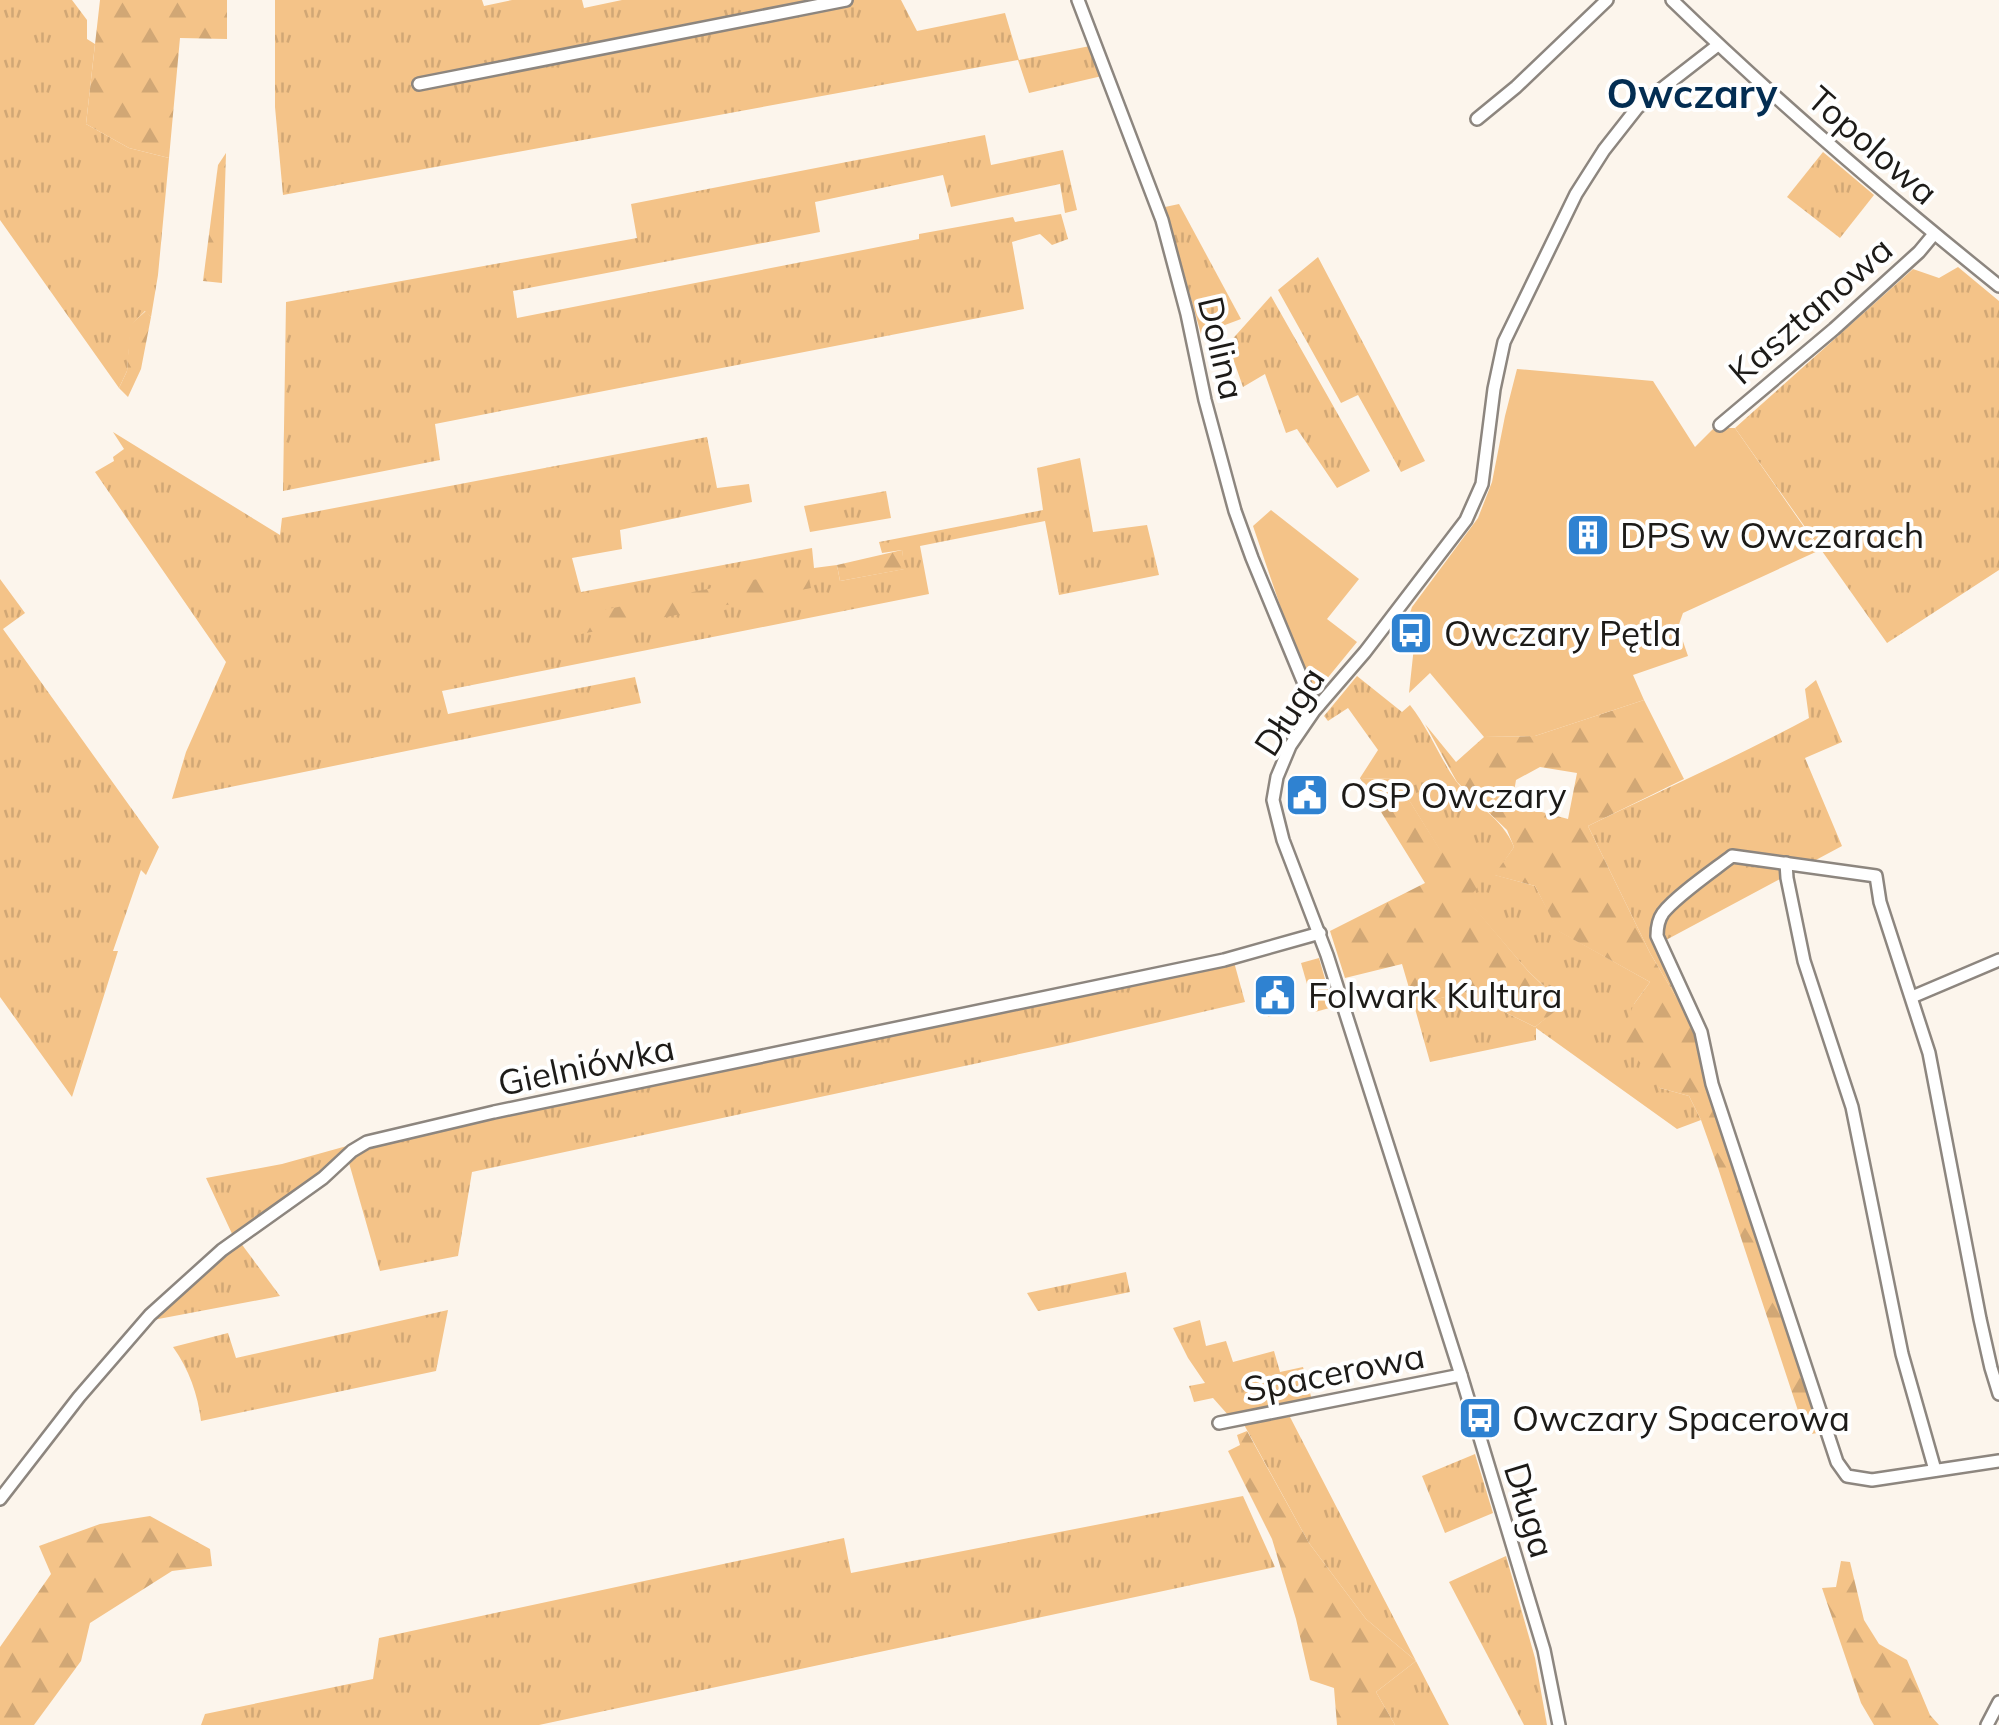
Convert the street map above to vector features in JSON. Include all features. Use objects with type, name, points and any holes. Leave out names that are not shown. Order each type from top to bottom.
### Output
[{"type":"street","points":[[419,84],[846,0]]},
{"type":"street","name":"Dolina","points":[[1078,0],[1162,220],[1235,511],[1305,686],[1319,704]]},
{"type":"street","points":[[1477,119],[1607,0]]},
{"type":"street","name":"Topolowa","points":[[1672,0],[1934,234],[1999,286]]},
{"type":"street","name":"Długa","points":[[1559,1725],[1544,1650],[1461,1374],[1320,933],[1283,840],[1273,800],[1277,776],[1290,746],[1466,520],[1482,484],[1504,342],[1576,194],[1637,108],[1718,45]]},
{"type":"street","name":"Kasztanowa","points":[[1720,425],[1834,329],[1934,234]]},
{"type":"street","points":[[1999,1394],[1990,1368],[1929,1053],[1884,916],[1876,876],[1732,856],[1671,904],[1656,926],[1657,936],[1701,1032],[1712,1084],[1838,1462],[1847,1476],[1872,1480],[1999,1461]]},
{"type":"street","points":[[1786,863],[1804,961],[1852,1107],[1902,1354],[1935,1470]]},
{"type":"street","name":"Gielniówka","points":[[0,1499],[150,1314],[222,1250],[323,1178],[352,1150],[368,1142],[494,1112],[1224,960],[1320,933]]},
{"type":"street","points":[[1912,997],[1999,960]]},
{"type":"street","name":"Spacerowa","points":[[1219,1422],[1461,1374]]},
{"type":"street","points":[[1987,1725],[1999,1702]]},
{"type":"green space","points":[[0,0],[72,0],[87,20],[87,39],[95,44],[86,124],[129,148],[169,158],[151,317],[145,311],[131,325],[127,371],[119,388],[0,220]]},
{"type":"green space","points":[[100,0],[227,0],[227,39],[180,38],[169,158],[129,148],[86,124]]},
{"type":"green space","points":[[275,0],[482,0],[484,6],[512,0],[582,0],[584,8],[622,0],[901,0],[917,31],[1005,13],[1019,60],[1090,46],[1102,76],[1029,93],[1018,60],[283,195],[275,107]]},
{"type":"green space","points":[[985,135],[991,165],[1063,150],[1077,210],[1065,213],[1060,184],[951,207],[943,175],[815,202],[820,232],[513,291],[517,318],[919,239],[919,234],[1013,217],[1015,222],[1061,214],[1068,239],[1052,245],[1040,234],[1012,242],[1024,309],[435,424],[440,460],[283,491],[286,302],[637,238],[631,204]]},
{"type":"green space","points":[[1823,152],[1874,195],[1840,238],[1787,197]]},
{"type":"green space","points":[[226,153],[222,283],[203,281],[218,165]]},
{"type":"green space","points":[[1179,204],[1241,319],[1201,334],[1165,207]]},
{"type":"green space","points":[[1318,257],[1425,461],[1401,472],[1358,395],[1341,403],[1278,290]]},
{"type":"green space","points":[[1958,267],[1999,301],[1999,570],[1887,643],[1735,428],[1913,269],[1939,278]]},
{"type":"green space","points":[[1271,296],[1370,471],[1337,488],[1297,429],[1286,433],[1265,374],[1243,387],[1228,344]]},
{"type":"green space","points":[[146,311],[151,317],[141,369],[128,397],[119,388],[127,371],[130,325]]},
{"type":"green space","points":[[1517,369],[1653,381],[1695,447],[1714,428],[1735,428],[1820,550],[1683,613],[1678,627],[1688,656],[1633,675],[1644,700],[1535,736],[1484,737],[1430,673],[1409,693],[1416,628],[1406,625],[1412,607],[1478,518],[1492,482]]},
{"type":"green space","points":[[113,432],[280,535],[282,518],[707,437],[717,488],[749,484],[752,502],[620,530],[622,549],[572,558],[581,592],[812,548],[814,568],[837,565],[840,581],[904,569],[902,550],[882,553],[879,542],[1043,510],[1037,468],[1080,458],[1093,532],[1147,525],[1159,575],[1059,595],[1045,521],[920,546],[929,594],[442,691],[448,714],[635,677],[641,703],[172,799],[186,752],[226,662],[95,472],[114,461],[113,457],[124,449]]},
{"type":"green space","points":[[886,491],[891,518],[810,532],[804,506]]},
{"type":"green space","points":[[1271,510],[1359,579],[1327,619],[1357,642],[1321,686],[1311,687],[1253,526]]},
{"type":"green space","points":[[902,550],[905,569],[840,581],[837,565]]},
{"type":"green space","points":[[807,569],[811,588],[576,635],[573,616]]},
{"type":"green space","points":[[0,579],[25,613],[3,629],[159,847],[146,875],[141,870],[113,951],[118,951],[72,1097],[0,997]]},
{"type":"green space","points":[[1357,676],[1402,712],[1410,705],[1456,781],[1509,837],[1514,847],[1495,875],[1535,886],[1559,931],[1650,982],[1634,1004],[1660,1088],[1689,1096],[1701,1120],[1677,1129],[1536,1028],[1536,1040],[1430,1062],[1414,1005],[1464,992],[1535,1027],[1563,1004],[1528,971],[1467,900],[1460,843],[1441,852],[1396,779],[1360,778],[1378,750],[1348,708],[1328,721],[1324,716]]},
{"type":"green space","points":[[1816,680],[1842,742],[1805,758],[1842,846],[1666,940],[1694,1027],[1650,953],[1588,826],[1809,718],[1805,689]]},
{"type":"green space","points":[[1644,700],[1684,779],[1588,826],[1650,953],[1694,1027],[1828,1431],[1806,1435],[1717,1165],[1689,1096],[1660,1088],[1620,1037],[1634,1004],[1650,982],[1558,931],[1535,886],[1494,875],[1514,847],[1507,830],[1457,782],[1425,724],[1456,762],[1484,737],[1535,736]],"holes":[[[1540,767],[1577,773],[1568,819],[1512,804],[1516,780]]]},
{"type":"green space","points":[[1360,778],[1396,779],[1441,851],[1460,842],[1485,877],[1468,900],[1528,971],[1563,1005],[1535,1027],[1464,992],[1414,1005],[1402,964],[1345,978],[1330,931],[1425,883]]},
{"type":"green space","points":[[1319,958],[1333,1007],[1315,1012],[1301,963]]},
{"type":"green space","points":[[1234,962],[1245,1002],[472,1172],[458,1256],[380,1271],[349,1163],[367,1148],[482,1118]]},
{"type":"green space","points":[[1273,977],[1282,1013],[1268,1017],[1258,981]]},
{"type":"green space","points":[[354,1144],[234,1238],[206,1178],[282,1164]]},
{"type":"green space","points":[[240,1242],[280,1296],[153,1320],[195,1279]]},
{"type":"green space","points":[[1126,1272],[1130,1292],[1038,1311],[1027,1293]]},
{"type":"green space","points":[[448,1310],[436,1371],[201,1421],[192,1382],[173,1347],[228,1333],[236,1358]]},
{"type":"green space","points":[[1200,1320],[1206,1346],[1226,1341],[1233,1362],[1274,1351],[1280,1372],[1303,1367],[1312,1400],[1229,1416],[1213,1398],[1194,1402],[1189,1386],[1205,1383],[1173,1328]]},
{"type":"green space","points":[[1290,1417],[1416,1661],[1366,1619],[1309,1543],[1242,1421]]},
{"type":"green space","points":[[1247,1431],[1309,1543],[1366,1619],[1416,1661],[1376,1692],[1395,1725],[1337,1725],[1334,1688],[1310,1680],[1272,1539],[1228,1451],[1240,1445],[1237,1435]]},
{"type":"green space","points":[[1475,1454],[1493,1513],[1445,1533],[1422,1476]]},
{"type":"green space","points":[[1243,1496],[1275,1567],[539,1725],[201,1725],[205,1714],[373,1679],[379,1638],[844,1538],[851,1573]]},
{"type":"green space","points":[[150,1516],[210,1549],[212,1566],[172,1571],[90,1623],[81,1661],[34,1725],[0,1725],[0,1647],[51,1574],[39,1546],[100,1524]]},
{"type":"green space","points":[[1506,1556],[1535,1658],[1547,1725],[1524,1725],[1449,1582]]},
{"type":"green space","points":[[1841,1561],[1850,1562],[1864,1620],[1879,1644],[1907,1660],[1930,1715],[1939,1725],[1874,1725],[1861,1703],[1822,1588],[1836,1587]]},
{"type":"green space","points":[[1416,1661],[1449,1725],[1395,1725],[1376,1692]]},
{"type":"place","name":"DPS w Owczarach","points":[[1588,535]]},
{"type":"place","name":"Owczary Pętla","points":[[1411,633]]},
{"type":"place","name":"OSP Owczary","points":[[1307,795]]},
{"type":"place","name":"Folwark Kultura","points":[[1275,995]]},
{"type":"place","name":"Owczary Spacerowa","points":[[1480,1418]]},
{"type":"district","name":"Owczary","points":[[1692,93]]}]
